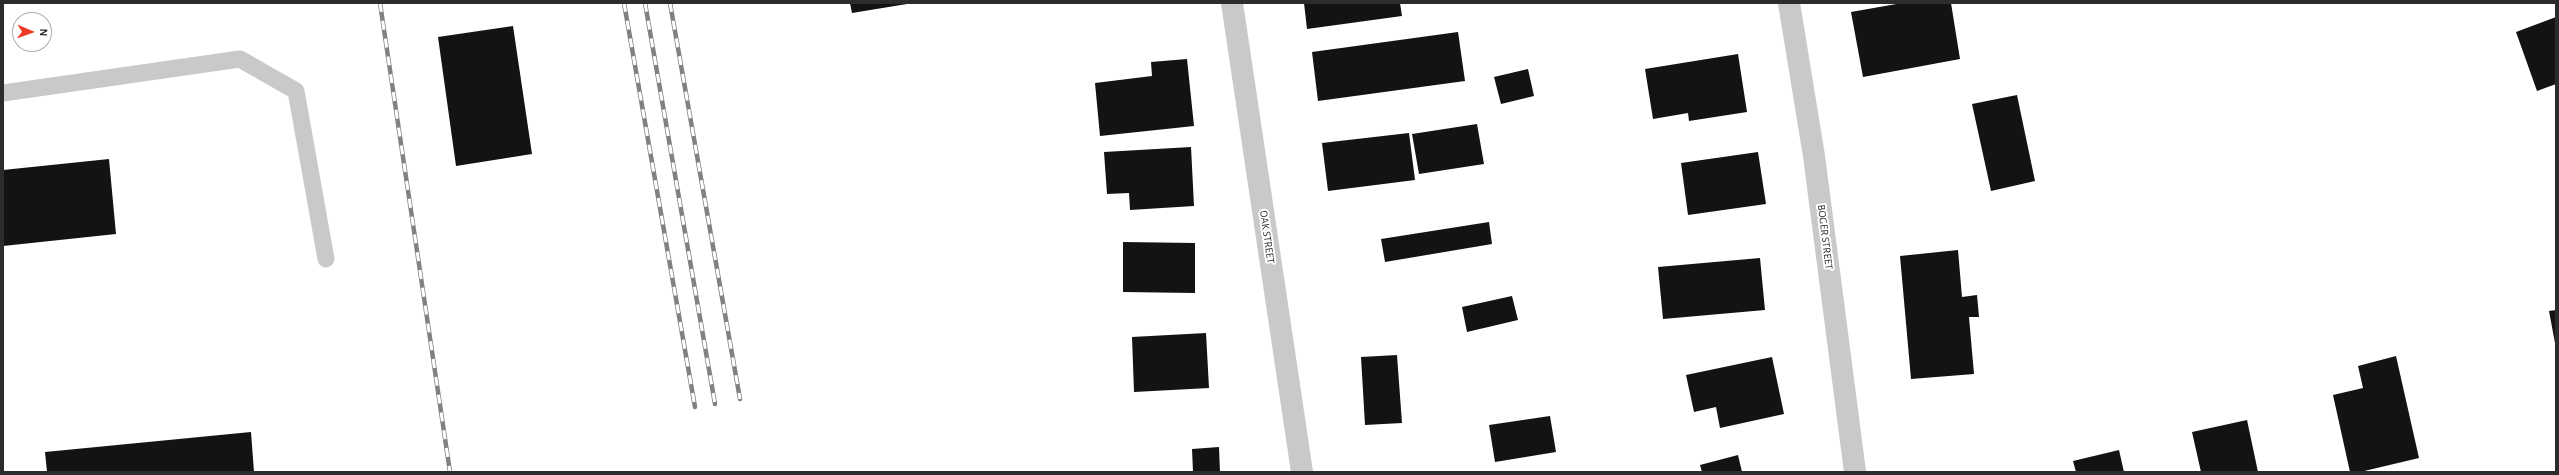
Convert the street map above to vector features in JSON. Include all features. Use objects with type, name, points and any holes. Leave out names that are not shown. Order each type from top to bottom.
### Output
[{"type":"street","name":"OAK STREET","points":[[1232,3],[1302,472]]},
{"type":"street","name":"BOGER STREET","points":[[1789,3],[1814,156],[1855,472]]},
{"type":"lane","points":[[3,93],[240,60],[296,91],[326,258]]},
{"type":"building","points":[[850,3],[907,3],[907,4],[852,13]]},
{"type":"building","points":[[1304,3],[1400,3],[1402,16],[1307,29]]},
{"type":"building","points":[[1902,3],[1951,3],[1960,59],[1863,77],[1851,12]]},
{"type":"building","points":[[2556,17],[2556,84],[2537,91],[2516,32]]},
{"type":"building","points":[[513,26],[532,154],[456,166],[438,37]]},
{"type":"building","points":[[1458,32],[1465,81],[1318,101],[1312,52]]},
{"type":"building","points":[[1738,54],[1747,112],[1689,121],[1688,113],[1653,119],[1645,69]]},
{"type":"building","points":[[1187,59],[1194,126],[1100,136],[1095,83],[1152,76],[1151,62]]},
{"type":"building","points":[[1528,69],[1534,96],[1501,104],[1494,77]]},
{"type":"building","points":[[2017,95],[2035,181],[1991,191],[1972,104]]},
{"type":"building","points":[[1477,124],[1484,164],[1419,174],[1412,134]]},
{"type":"building","points":[[1409,133],[1415,180],[1328,191],[1322,143]]},
{"type":"building","points":[[1191,147],[1194,206],[1130,210],[1129,193],[1107,194],[1104,152]]},
{"type":"building","points":[[1758,152],[1766,204],[1688,215],[1681,163]]},
{"type":"building","points":[[109,159],[116,234],[3,246],[3,170]]},
{"type":"building","points":[[1489,222],[1492,244],[1385,262],[1381,239]]},
{"type":"building","points":[[1123,242],[1195,243],[1195,293],[1123,292]]},
{"type":"building","points":[[1958,250],[1962,297],[1977,295],[1979,317],[1969,317],[1974,374],[1911,379],[1900,256]]},
{"type":"building","points":[[1760,258],[1765,310],[1663,319],[1658,267]]},
{"type":"building","points":[[1512,296],[1518,320],[1467,332],[1462,307]]},
{"type":"building","points":[[2556,310],[2556,343],[2555,343],[2549,311]]},
{"type":"building","points":[[1206,333],[1209,388],[1134,392],[1132,337]]},
{"type":"building","points":[[1397,355],[1402,423],[1365,425],[1361,357]]},
{"type":"building","points":[[2396,356],[2419,458],[2360,472],[2350,472],[2333,395],[2363,388],[2358,366]]},
{"type":"building","points":[[1772,357],[1784,414],[1720,428],[1716,407],[1694,412],[1686,375]]},
{"type":"building","points":[[1550,416],[1556,452],[1495,462],[1489,425]]},
{"type":"building","points":[[2247,420],[2258,472],[2201,472],[2192,432]]},
{"type":"building","points":[[251,432],[254,472],[47,472],[45,452]]},
{"type":"building","points":[[1219,447],[1220,472],[1193,472],[1192,449]]},
{"type":"building","points":[[2119,450],[2124,472],[2076,472],[2073,461]]},
{"type":"building","points":[[1738,455],[1742,472],[1702,472],[1700,465]]},
{"type":"railway","points":[[380,3],[450,472]]},
{"type":"railway","points":[[624,3],[695,407]]},
{"type":"railway","points":[[645,3],[715,404]]},
{"type":"railway","points":[[670,3],[740,399]]}]
